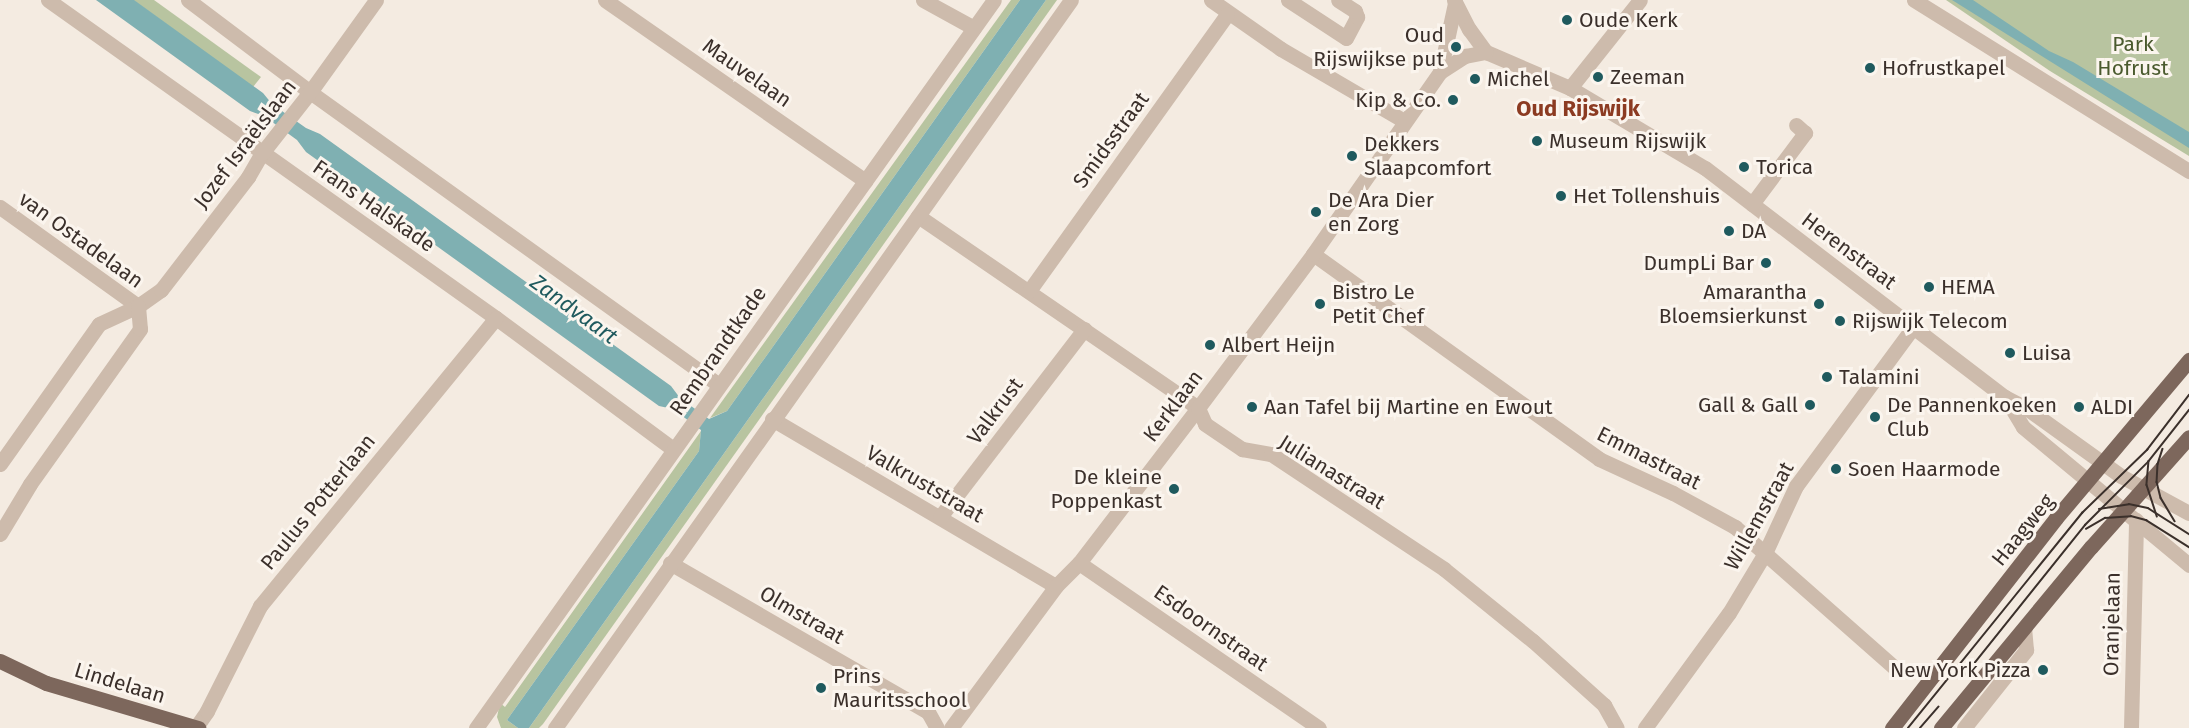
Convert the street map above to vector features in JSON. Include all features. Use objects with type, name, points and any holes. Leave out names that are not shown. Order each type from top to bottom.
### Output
[{"type":"main road","name":"Haagweg","points":[[1892,728],[2056,518],[2103,465],[2189,360]]},
{"type":"main road","points":[[1941,728],[2124,510],[2189,437]]},
{"type":"main road","name":"Lindelaan","points":[[0,661],[31,677]]},
{"type":"main road","name":"Lindelaan","points":[[0,671],[31,677],[197,728]]},
{"type":"street","name":"Frans Halskade","points":[[48,0],[265,149],[673,449]]},
{"type":"street","points":[[188,0],[310,92],[719,385]]},
{"type":"street","name":"Jozef Israëlslaan","points":[[2,455],[99,324],[138,306],[161,290],[248,177],[265,149],[310,92],[376,0]]},
{"type":"street","name":"Mauvelaan","points":[[605,0],[865,181]]},
{"type":"street","points":[[923,0],[974,28]]},
{"type":"street","name":"Rembrandtkade","points":[[476,728],[994,0]]},
{"type":"street","points":[[555,728],[1071,0]]},
{"type":"street","points":[[1288,0],[1346,38],[1357,17],[1355,11],[1338,0]]},
{"type":"street","points":[[1570,88],[1641,0]]},
{"type":"street","points":[[1914,0],[2189,171]]},
{"type":"street","points":[[1455,1],[1469,29],[1486,52]]},
{"type":"street","name":"Kerklaan","points":[[1440,72],[1455,1]]},
{"type":"street","points":[[1218,4],[1281,50],[1404,121]]},
{"type":"street","name":"Smidsstraat","points":[[1029,291],[1218,4]]},
{"type":"street","name":"Herenstraat","points":[[1486,52],[1570,88],[1705,168],[2005,397],[2029,410],[2103,465],[2189,513]]},
{"type":"street","name":"Kerklaan","points":[[951,728],[1056,586],[1079,563],[1313,254],[1440,72],[1466,56],[1486,52]]},
{"type":"street","points":[[1746,199],[1805,133],[1796,125]]},
{"type":"street","name":"van Ostadelaan","points":[[0,207],[138,306]]},
{"type":"street","name":"Julianastraat","points":[[918,216],[1198,408],[1205,424],[1242,449],[1271,454],[1444,570],[1533,641],[1604,705],[1617,728]]},
{"type":"street","name":"Emmastraat","points":[[1313,254],[1599,459],[1673,493],[1735,527],[1897,670]]},
{"type":"street","points":[[0,534],[30,484],[140,330],[138,306]]},
{"type":"street","name":"Paulus Potterlaan","points":[[197,728],[260,606],[496,318]]},
{"type":"street","name":"Willemstraat","points":[[1645,728],[1729,613],[1765,553],[1796,486],[1914,326]]},
{"type":"street","name":"Valkrust","points":[[940,517],[1084,329]]},
{"type":"street","name":"Herenstraat","points":[[2005,397],[2023,427],[2189,565]]},
{"type":"street","name":"Valkruststraat","points":[[772,419],[1056,586]]},
{"type":"street","name":"Oranjelaan","points":[[2131,728],[2133,546],[2136,520]]},
{"type":"street","name":"Olmstraat","points":[[670,563],[928,712],[937,728]]},
{"type":"street","name":"Esdoornstraat","points":[[1079,563],[1318,728]]},
{"type":"street","points":[[1965,728],[2026,651],[2024,628]]},
{"type":"green space","points":[[133,0],[154,0],[261,77],[253,87]]},
{"type":"green space","points":[[1011,0],[1020,0],[727,411],[710,418]]},
{"type":"green space","points":[[1046,0],[1057,0],[543,724],[539,728],[529,728]]},
{"type":"green space","name":"Park Hofrust","points":[[1946,0],[2189,0],[2189,156],[2050,71]]},
{"type":"green space","points":[[701,431],[699,451],[507,720],[518,728],[501,728],[497,717],[500,703],[505,707]]},
{"type":"water","points":[[96,0],[134,0],[263,93],[272,104],[306,128],[320,134],[671,386],[680,398],[709,419],[727,411],[1020,0],[1046,0],[529,728],[518,728],[507,720],[699,451],[701,430],[673,409],[659,406],[306,152],[297,140],[264,116],[250,111]]},
{"type":"water","points":[[1952,0],[1973,0],[2049,51],[2073,62],[2189,132],[2189,148]]},
{"type":"tram line","points":[[1908,728],[2082,513],[2147,450],[2189,395]]},
{"type":"tram line","points":[[1965,675],[2085,525],[2148,462],[2189,410]]},
{"type":"tram line","points":[[2163,449],[2158,464],[2157,482],[2161,498],[2175,521]]},
{"type":"tram line","points":[[2149,461],[2147,485],[2157,516]]},
{"type":"tram line","points":[[2099,509],[2129,504],[2148,508],[2189,534]]},
{"type":"tram line","points":[[2086,529],[2105,518],[2131,516],[2146,520],[2189,547]]},
{"type":"tram line","points":[[1920,728],[1938,707]]},
{"type":"place","name":"Oude Kerk","points":[[1567,20]]},
{"type":"place","name":"Oud Rijswijkse put","points":[[1456,47]]},
{"type":"place","name":"Hofrustkapel","points":[[1870,68]]},
{"type":"place","name":"Zeeman","points":[[1598,77]]},
{"type":"place","name":"Michel","points":[[1475,79]]},
{"type":"place","name":"Kip & Co.","points":[[1453,100]]},
{"type":"place","name":"Museum Rijswijk","points":[[1537,141]]},
{"type":"place","name":"Dekkers Slaapcomfort","points":[[1352,156]]},
{"type":"place","name":"Torica","points":[[1744,167]]},
{"type":"place","name":"Het Tollenshuis","points":[[1561,196]]},
{"type":"place","name":"De Ara Dier en Zorg","points":[[1316,212]]},
{"type":"place","name":"DA","points":[[1729,231]]},
{"type":"place","name":"DumpLi Bar","points":[[1766,263]]},
{"type":"place","name":"HEMA","points":[[1929,287]]},
{"type":"place","name":"Bistro Le Petit Chef","points":[[1320,304]]},
{"type":"place","name":"Amarantha Bloemsierkunst","points":[[1819,304]]},
{"type":"place","name":"Rijswijk Telecom","points":[[1840,321]]},
{"type":"place","name":"Albert Heijn","points":[[1210,345]]},
{"type":"place","name":"Luisa","points":[[2010,353]]},
{"type":"place","name":"Talamini","points":[[1827,377]]},
{"type":"place","name":"Gall & Gall","points":[[1810,405]]},
{"type":"place","name":"Aan Tafel bij Martine en Ewout","points":[[1252,407]]},
{"type":"place","name":"ALDI","points":[[2079,407]]},
{"type":"place","name":"De Pannenkoeken Club","points":[[1875,417]]},
{"type":"place","name":"Soen Haarmode","points":[[1836,469]]},
{"type":"place","name":"De kleine Poppenkast","points":[[1174,489]]},
{"type":"place","name":"New York Pizza","points":[[2043,670]]},
{"type":"place","name":"Prins Mauritsschool","points":[[821,688]]},
{"type":"district","name":"Oud Rijswijk","points":[[1578,109]]},
{"type":"water label","name":"Zandvaart","points":[[574,309]]}]
